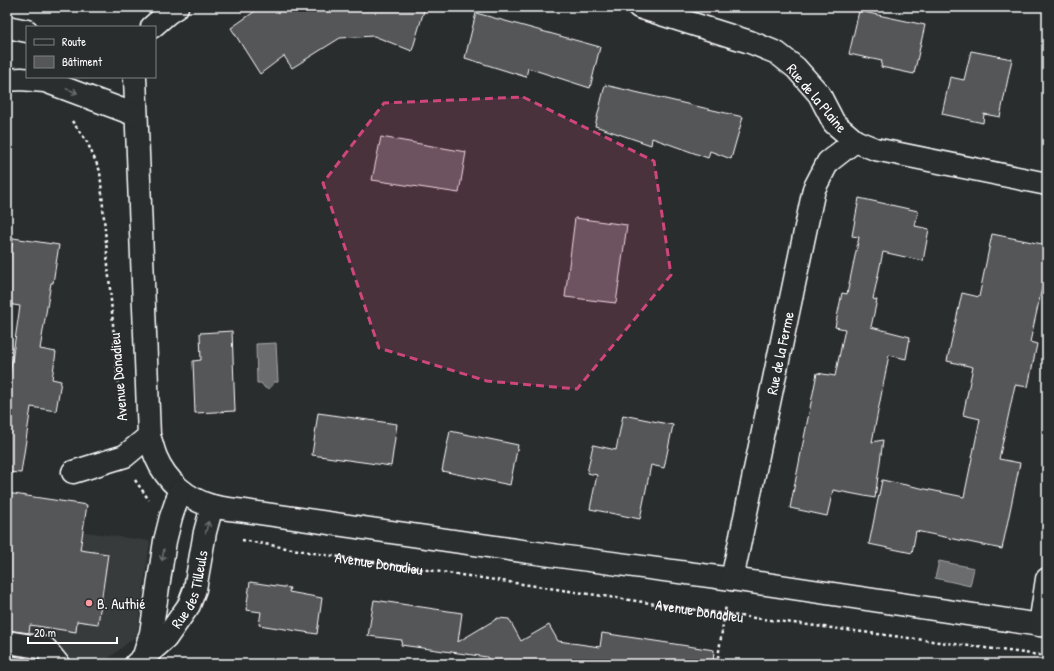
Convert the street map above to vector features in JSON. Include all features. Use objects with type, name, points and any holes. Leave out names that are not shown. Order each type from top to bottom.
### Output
[{"type":"street","points":[[153,26],[177,7]]},
{"type":"street","name":"Rue de la Plaine","points":[[639,7],[750,42],[777,53],[796,68],[819,94],[834,123],[855,141],[875,149],[1047,184]]},
{"type":"street","points":[[7,27],[26,31]]},
{"type":"street","points":[[7,80],[21,79],[45,81],[136,115],[135,78]]},
{"type":"street","name":"Avenue Donadieu","points":[[136,115],[150,436],[156,457],[168,478],[180,491],[196,500],[212,506],[529,552],[732,579],[1044,626]]},
{"type":"street","name":"Rue de la Ferme","points":[[732,579],[814,189],[828,162],[855,141]]},
{"type":"street","points":[[73,472],[125,456],[150,436]]},
{"type":"street","name":"Rue des Tilleuls","points":[[139,661],[151,633],[165,541],[170,517],[180,491]]},
{"type":"street","name":"Rue des Tilleuls","points":[[139,661],[166,638],[189,605],[195,589],[205,532],[212,506]]},
{"type":"street","points":[[1044,626],[1047,579]]},
{"type":"street","points":[[7,642],[45,648],[58,664]]},
{"type":"path","name":"Avenue Donadieu","points":[[69,118],[87,142],[100,171],[118,385]]},
{"type":"path","points":[[125,456],[128,468],[141,490],[161,512],[170,517]]},
{"type":"path","name":"Avenue Donadieu","points":[[205,532],[320,554],[724,614],[1047,656]]},
{"type":"path","points":[[717,664],[724,614],[732,579]]},
{"type":"highlighted area","points":[[523,97],[654,161],[671,275],[577,389],[487,381],[379,348],[323,183],[384,103]]},
{"type":"shaded area","points":[[276,343],[278,382],[274,382],[271,388],[267,389],[261,383],[257,383],[256,344]]},
{"type":"shaded area","points":[[7,521],[150,541],[137,635],[102,664],[7,664]]},
{"type":"shaded area","points":[[939,561],[974,568],[970,586],[935,578]]},
{"type":"building","points":[[261,7],[425,7],[412,51],[374,36],[340,38],[292,68],[284,56],[260,74],[231,28]]},
{"type":"building","points":[[859,11],[925,25],[914,74],[881,67],[882,61],[849,54]]},
{"type":"building","points":[[476,13],[600,47],[590,88],[528,68],[526,77],[465,58]]},
{"type":"building","points":[[971,51],[1012,59],[1000,117],[984,114],[983,123],[942,114],[950,77],[964,80]]},
{"type":"building","points":[[605,85],[743,117],[731,159],[710,151],[708,158],[652,138],[651,145],[595,126]]},
{"type":"building","points":[[381,137],[466,152],[459,193],[372,180]]},
{"type":"building","points":[[859,198],[918,211],[915,226],[929,229],[923,261],[883,252],[873,299],[877,300],[871,327],[910,337],[906,359],[889,355],[872,442],[883,440],[875,498],[833,490],[827,516],[790,508],[817,373],[835,376],[845,329],[835,327],[842,293],[847,294],[859,237],[852,236]]},
{"type":"building","points":[[575,218],[627,225],[616,303],[565,297]]},
{"type":"building","points":[[992,234],[1047,245],[1047,265],[1030,342],[1037,344],[1028,387],[1015,385],[999,459],[1020,463],[1002,549],[916,531],[912,553],[869,544],[882,480],[964,497],[980,419],[963,415],[973,367],[947,361],[962,293],[979,297]]},
{"type":"building","points":[[13,238],[59,245],[40,349],[56,352],[52,379],[61,381],[56,411],[31,407],[21,473],[7,472],[7,374],[10,374],[20,306],[7,304],[7,276]]},
{"type":"building","points":[[232,331],[235,411],[195,413],[193,361],[201,360],[200,333]]},
{"type":"building","points":[[318,413],[397,424],[391,466],[312,455]]},
{"type":"building","points":[[623,415],[673,425],[664,468],[651,465],[640,519],[590,509],[597,475],[587,473],[593,445],[616,450]]},
{"type":"building","points":[[450,431],[518,445],[510,485],[442,471]]},
{"type":"building","points":[[7,493],[87,505],[80,550],[108,554],[98,624],[77,621],[76,632],[30,625],[29,633],[7,630]]},
{"type":"building","points":[[250,582],[290,588],[289,592],[322,598],[317,634],[259,625],[261,612],[246,610]]},
{"type":"building","points":[[374,600],[462,613],[458,642],[498,618],[509,619],[521,641],[549,625],[558,641],[600,647],[602,633],[714,650],[713,664],[482,664],[489,660],[487,657],[401,645],[402,640],[368,636]]},
{"type":"building","points":[[7,655],[26,658],[25,664],[7,664]]},
{"type":"place","name":"B. Authié","points":[[89,603]]}]
